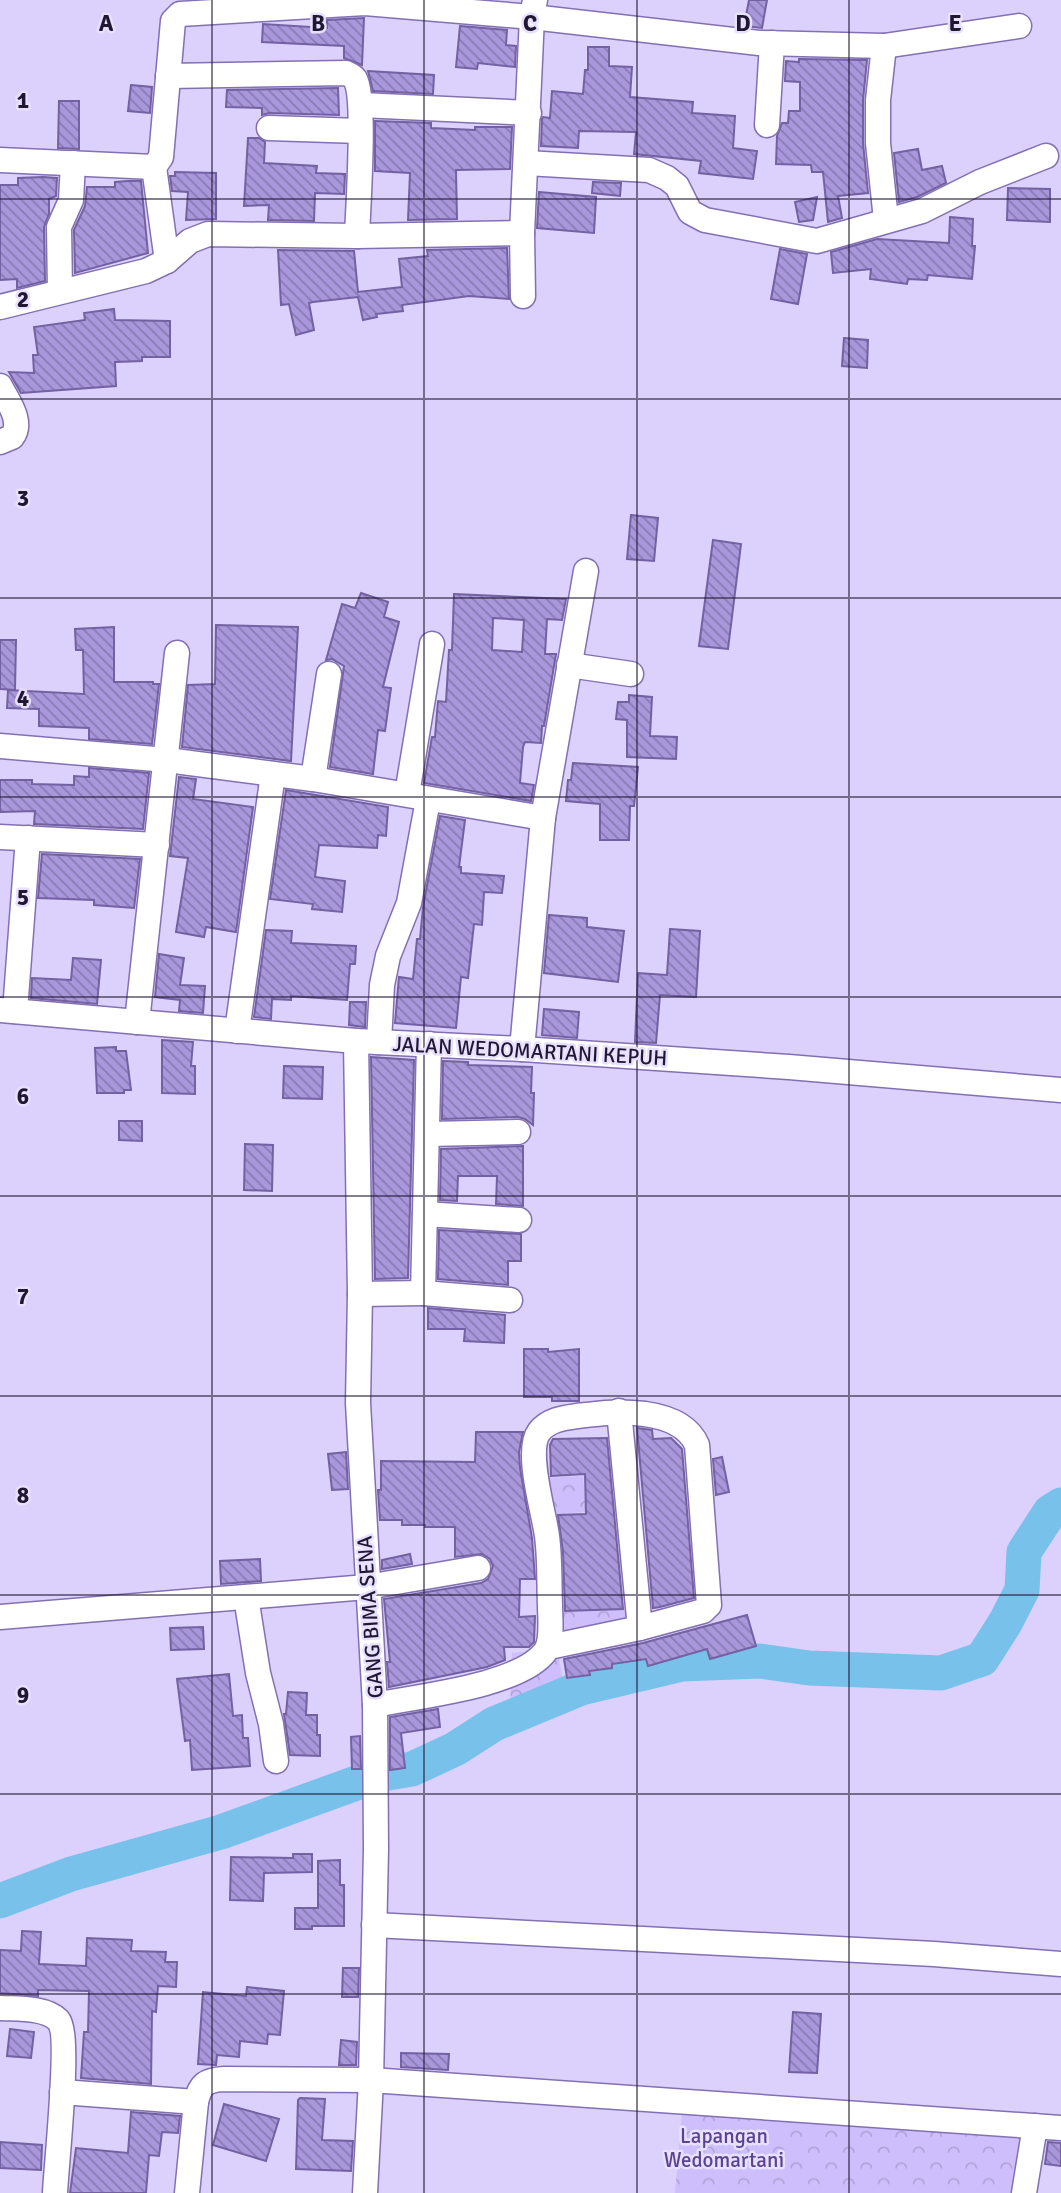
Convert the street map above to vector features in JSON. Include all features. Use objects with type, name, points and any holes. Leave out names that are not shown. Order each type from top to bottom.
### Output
[{"type":"street","points":[[167,261],[153,167],[161,157],[173,21],[180,14],[365,4],[534,8],[772,43],[884,46],[1019,26]]},
{"type":"street","points":[[523,296],[522,233],[534,8]]},
{"type":"street","points":[[767,125],[772,43]]},
{"type":"street","points":[[884,46],[878,100],[878,143],[887,220]]},
{"type":"street","points":[[168,76],[346,73],[355,78],[361,105],[357,236]]},
{"type":"street","points":[[361,105],[529,113]]},
{"type":"street","points":[[269,128],[360,131]]},
{"type":"street","points":[[526,163],[649,170],[667,177],[677,186],[690,212],[705,220],[807,240],[826,239],[922,211],[981,182],[1046,156]]},
{"type":"street","points":[[0,160],[153,167]]},
{"type":"street","points":[[60,291],[59,227],[71,200],[73,163]]},
{"type":"street","points":[[0,307],[146,271],[167,261],[190,241],[208,234],[357,236],[522,233]]},
{"type":"street","points":[[0,386],[17,426],[12,436],[0,442]]},
{"type":"street","points":[[522,1049],[543,818],[586,570]]},
{"type":"street","name":"GANG BIMA SENA","points":[[365,2193],[371,2080],[375,1705],[358,1403],[367,1041],[388,956],[409,903],[432,644]]},
{"type":"street","points":[[137,1022],[177,653]]},
{"type":"street","points":[[569,665],[631,674]]},
{"type":"street","points":[[313,779],[329,674]]},
{"type":"street","points":[[0,746],[167,760],[313,779],[543,818]]},
{"type":"street","points":[[237,1031],[273,774]]},
{"type":"street","points":[[0,837],[157,845]]},
{"type":"street","points":[[8,1011],[28,838]]},
{"type":"street","name":"JALAN WEDOMARTANI KEPUH","points":[[8,1011],[367,1041],[789,1067],[1061,1090]]},
{"type":"street","points":[[423,1293],[429,1044]]},
{"type":"street","points":[[428,1134],[518,1132]]},
{"type":"street","points":[[425,1214],[519,1220]]},
{"type":"street","points":[[360,1294],[423,1293],[510,1300]]},
{"type":"street","points":[[618,1411],[640,1628]]},
{"type":"street","points":[[375,1705],[466,1688],[532,1664],[549,1647],[640,1628],[703,1611],[709,1605],[700,1453],[694,1437],[666,1417],[618,1411],[560,1419],[545,1425],[537,1434],[535,1444],[538,1493],[548,1537],[549,1647]]},
{"type":"street","points":[[0,1617],[367,1587],[478,1568]]},
{"type":"street","points":[[246,1597],[276,1761]]},
{"type":"street","points":[[374,1925],[934,1954],[1061,1964]]},
{"type":"street","points":[[0,2008],[51,2015],[60,2023],[63,2032],[55,2193]]},
{"type":"street","points":[[187,2193],[199,2088],[212,2080],[371,2080],[1061,2128]]},
{"type":"street","points":[[62,2092],[196,2102]]},
{"type":"street","points":[[1024,2193],[1035,2126]]},
{"type":"green space","points":[[583,1476],[586,1512],[544,1515],[540,1478]]},
{"type":"green space","points":[[634,1609],[635,1626],[555,1644],[558,1612]]},
{"type":"green space","points":[[557,1648],[564,1685],[510,1704],[512,1653]]},
{"type":"green space","name":"Lapangan Wedomartani","points":[[683,2101],[1035,2126],[1024,2193],[675,2193]]},
{"type":"building","points":[[749,0],[767,0],[762,28],[744,26]]},
{"type":"building","points":[[364,18],[362,65],[344,58],[344,46],[262,42],[263,24],[327,28],[327,20]]},
{"type":"building","points":[[460,26],[507,30],[506,45],[516,46],[515,67],[478,63],[477,69],[456,67]]},
{"type":"building","points":[[588,47],[609,47],[609,66],[632,67],[630,97],[693,102],[692,113],[735,116],[733,148],[757,151],[753,179],[699,173],[701,161],[634,154],[636,132],[579,131],[578,148],[541,146],[542,119],[550,118],[552,91],[583,94],[585,70],[588,70]]},
{"type":"building","points":[[799,59],[867,60],[863,143],[868,193],[838,196],[842,218],[828,222],[823,172],[812,172],[811,165],[776,164],[777,136],[782,123],[788,123],[789,111],[800,111],[800,82],[785,81],[786,61],[799,62]]},
{"type":"building","points":[[368,71],[434,75],[433,94],[373,91]]},
{"type":"building","points":[[131,85],[152,87],[150,113],[128,111]]},
{"type":"building","points":[[338,88],[339,115],[262,115],[262,108],[226,107],[227,90]]},
{"type":"building","points":[[59,101],[79,101],[79,149],[58,148]]},
{"type":"building","points":[[375,121],[431,123],[431,128],[475,130],[475,127],[512,127],[510,169],[456,170],[457,219],[408,220],[410,173],[375,171]]},
{"type":"building","points":[[248,138],[259,138],[265,142],[264,163],[317,166],[316,173],[345,174],[344,194],[315,193],[314,221],[268,220],[269,205],[244,206]]},
{"type":"building","points":[[918,149],[922,170],[942,166],[946,183],[917,197],[899,202],[894,153]]},
{"type":"building","points":[[175,172],[216,173],[216,219],[186,220],[188,192],[172,191],[170,176],[175,176]]},
{"type":"building","points":[[18,178],[57,178],[56,196],[49,199],[49,214],[44,227],[45,281],[17,288],[17,279],[0,280],[0,185],[18,185]]},
{"type":"building","points":[[141,181],[148,253],[75,273],[74,230],[85,206],[87,187],[115,187],[115,182]]},
{"type":"building","points":[[593,182],[621,183],[620,196],[592,193]]},
{"type":"building","points":[[1008,188],[1050,189],[1050,222],[1007,220]]},
{"type":"building","points":[[539,192],[596,197],[594,233],[537,228]]},
{"type":"building","points":[[817,197],[813,220],[799,222],[795,202]]},
{"type":"building","points":[[950,217],[973,219],[972,246],[975,246],[972,279],[928,275],[927,280],[908,279],[907,284],[870,279],[871,269],[833,273],[831,252],[877,239],[949,243]]},
{"type":"building","points":[[507,248],[509,299],[469,296],[402,305],[403,311],[376,314],[377,317],[363,320],[358,297],[313,302],[309,303],[314,330],[296,335],[289,304],[281,305],[278,250],[354,251],[358,292],[402,287],[399,259],[428,256],[427,250]]},
{"type":"building","points":[[780,249],[807,254],[798,304],[771,299]]},
{"type":"building","points":[[114,309],[115,320],[170,321],[170,357],[142,357],[142,361],[115,362],[116,386],[21,393],[9,372],[34,373],[33,355],[38,355],[34,327],[85,320],[84,313]]},
{"type":"building","points":[[844,338],[868,340],[867,368],[842,366]]},
{"type":"building","points":[[631,515],[658,518],[654,561],[627,559]]},
{"type":"building","points":[[713,540],[741,544],[728,649],[699,646]]},
{"type":"building","points":[[361,593],[388,602],[384,617],[399,622],[383,687],[391,688],[385,731],[378,730],[373,774],[330,767],[344,666],[332,659],[326,660],[342,604],[355,608]]},
{"type":"building","points":[[454,594],[566,599],[562,620],[547,619],[545,654],[556,654],[541,743],[525,742],[523,747],[520,783],[534,785],[531,801],[424,783],[432,737],[435,737],[438,701],[446,702],[449,650],[452,650]],"holes":[[[493,618],[524,620],[522,652],[492,650]]]},
{"type":"building","points":[[216,625],[298,627],[291,761],[182,747],[188,685],[215,684]]},
{"type":"building","points":[[114,627],[114,682],[159,684],[152,744],[89,739],[89,728],[39,726],[39,709],[7,708],[8,690],[84,694],[83,650],[76,650],[75,629]]},
{"type":"building","points":[[0,640],[16,640],[15,690],[0,689]]},
{"type":"building","points":[[629,695],[652,697],[650,736],[677,737],[676,759],[627,757],[627,720],[616,719],[618,702],[629,702]]},
{"type":"building","points":[[573,763],[638,767],[634,806],[630,806],[629,840],[600,840],[600,804],[566,801]]},
{"type":"building","points":[[89,768],[149,773],[143,829],[34,824],[35,811],[0,812],[0,780],[32,780],[32,784],[74,785],[74,776],[89,777]]},
{"type":"building","points":[[179,777],[196,779],[193,799],[253,807],[236,932],[206,927],[204,937],[176,932],[188,858],[170,856]]},
{"type":"building","points":[[286,790],[388,807],[386,836],[378,835],[377,848],[319,845],[315,877],[345,881],[342,912],[312,909],[313,904],[270,899]]},
{"type":"building","points":[[440,816],[465,820],[459,867],[461,873],[504,876],[502,893],[484,892],[482,925],[474,924],[468,978],[461,977],[456,1028],[395,1023],[399,977],[413,979],[417,939],[420,939],[423,907]]},
{"type":"building","points":[[42,854],[140,859],[134,908],[94,905],[94,900],[38,898]]},
{"type":"building","points":[[549,915],[587,918],[587,927],[624,931],[618,982],[544,973]]},
{"type":"building","points":[[670,929],[700,931],[696,997],[660,995],[656,1043],[635,1042],[638,973],[667,975]]},
{"type":"building","points":[[266,930],[292,931],[291,943],[356,946],[355,964],[350,964],[347,1000],[291,996],[291,1000],[272,999],[271,1019],[254,1017]]},
{"type":"building","points":[[159,954],[184,958],[180,985],[205,986],[203,1013],[179,1011],[180,1000],[155,997]]},
{"type":"building","points":[[73,958],[101,960],[97,1004],[31,998],[32,978],[71,980]]},
{"type":"building","points":[[350,1002],[366,1002],[365,1027],[349,1025]]},
{"type":"building","points":[[544,1009],[579,1012],[577,1038],[542,1035]]},
{"type":"building","points":[[162,1040],[193,1042],[191,1066],[195,1066],[195,1094],[162,1093]]},
{"type":"building","points":[[116,1047],[116,1051],[126,1051],[131,1090],[124,1090],[124,1093],[97,1093],[95,1048]]},
{"type":"building","points":[[371,1057],[414,1060],[408,1278],[375,1279]]},
{"type":"building","points":[[443,1061],[468,1062],[468,1065],[532,1067],[533,1125],[518,1117],[442,1119]]},
{"type":"building","points":[[284,1066],[323,1067],[322,1099],[283,1098]]},
{"type":"building","points":[[119,1121],[142,1121],[142,1141],[119,1140]]},
{"type":"building","points":[[245,1144],[273,1145],[272,1191],[244,1190]]},
{"type":"building","points":[[523,1146],[523,1206],[496,1204],[497,1176],[458,1176],[457,1201],[440,1200],[441,1149]]},
{"type":"building","points":[[439,1230],[521,1234],[521,1261],[508,1261],[508,1285],[438,1279]]},
{"type":"building","points":[[428,1308],[505,1315],[504,1343],[464,1341],[465,1329],[428,1329]]},
{"type":"building","points":[[524,1349],[548,1349],[548,1352],[579,1349],[579,1401],[524,1397]]},
{"type":"building","points":[[637,1428],[652,1430],[653,1439],[671,1438],[682,1449],[694,1598],[653,1608]]},
{"type":"building","points":[[476,1432],[523,1432],[519,1452],[520,1468],[532,1538],[535,1579],[520,1579],[519,1617],[535,1616],[534,1642],[529,1647],[504,1647],[505,1660],[487,1667],[389,1687],[387,1662],[390,1662],[384,1599],[481,1583],[488,1579],[493,1566],[490,1559],[482,1554],[455,1557],[455,1527],[402,1525],[402,1520],[380,1520],[378,1490],[381,1490],[381,1461],[475,1462]]},
{"type":"building","points":[[607,1438],[623,1609],[565,1611],[563,1552],[558,1515],[586,1514],[585,1474],[551,1476],[550,1445],[553,1439]]},
{"type":"building","points":[[346,1452],[348,1489],[332,1490],[328,1454]]},
{"type":"building","points":[[722,1457],[729,1492],[716,1495],[713,1459]]},
{"type":"building","points":[[410,1554],[412,1564],[382,1569],[382,1560]]},
{"type":"building","points":[[260,1559],[261,1581],[221,1584],[220,1561]]},
{"type":"building","points":[[747,1615],[756,1646],[710,1659],[707,1649],[648,1666],[646,1659],[612,1664],[612,1668],[589,1671],[590,1675],[567,1678],[564,1659],[643,1643]]},
{"type":"building","points":[[203,1627],[204,1649],[171,1650],[170,1628]]},
{"type":"building","points":[[229,1674],[233,1716],[242,1715],[243,1738],[248,1738],[250,1766],[192,1770],[190,1740],[185,1741],[177,1679]]},
{"type":"building","points":[[288,1692],[307,1693],[306,1715],[317,1715],[320,1756],[290,1755],[284,1714]]},
{"type":"building","points":[[438,1709],[440,1727],[401,1733],[405,1768],[390,1770],[390,1717]]},
{"type":"building","points":[[360,1736],[361,1769],[352,1769],[351,1737]]},
{"type":"building","points":[[293,1854],[312,1854],[312,1872],[264,1873],[263,1901],[230,1900],[231,1857],[293,1858]]},
{"type":"building","points":[[340,1860],[340,1885],[344,1885],[344,1926],[295,1929],[295,1908],[318,1908],[318,1861]]},
{"type":"building","points":[[22,1931],[41,1932],[39,1964],[86,1966],[87,1938],[132,1940],[131,1951],[166,1952],[165,1962],[177,1962],[176,1987],[158,1986],[156,2012],[152,2011],[151,2084],[81,2078],[84,2032],[88,2032],[89,1991],[38,1990],[38,1996],[0,1993],[0,1950],[21,1951]]},
{"type":"building","points":[[343,1968],[359,1968],[358,1997],[342,1997]]},
{"type":"building","points":[[247,1987],[284,1991],[280,2035],[268,2034],[267,2044],[240,2041],[239,2057],[217,2055],[216,2065],[198,2064],[203,1992],[246,1996]]},
{"type":"building","points":[[793,2012],[821,2014],[817,2073],[789,2072]]},
{"type":"building","points":[[10,2029],[34,2032],[31,2058],[7,2056]]},
{"type":"building","points":[[341,2040],[357,2042],[356,2065],[339,2065]]},
{"type":"building","points":[[401,2053],[449,2054],[448,2070],[401,2067]]},
{"type":"building","points":[[300,2098],[325,2099],[322,2140],[353,2141],[351,2171],[296,2169]]},
{"type":"building","points":[[224,2104],[279,2119],[266,2161],[213,2145]]},
{"type":"building","points":[[131,2112],[180,2116],[178,2133],[162,2132],[159,2156],[149,2155],[146,2193],[70,2193],[76,2148],[128,2153]]},
{"type":"building","points":[[0,2142],[42,2145],[41,2170],[0,2168]]},
{"type":"building","points":[[1048,2142],[1061,2143],[1061,2166],[1045,2164]]},
{"type":"waterway","points":[[382,1774],[412,1769],[455,1749],[494,1724],[581,1688],[682,1664],[760,1661],[809,1668],[941,1673],[982,1659],[1022,1590],[1024,1552],[1050,1512],[1061,1505]]},
{"type":"waterway","points":[[0,1901],[71,1874],[221,1832],[359,1782]]}]
